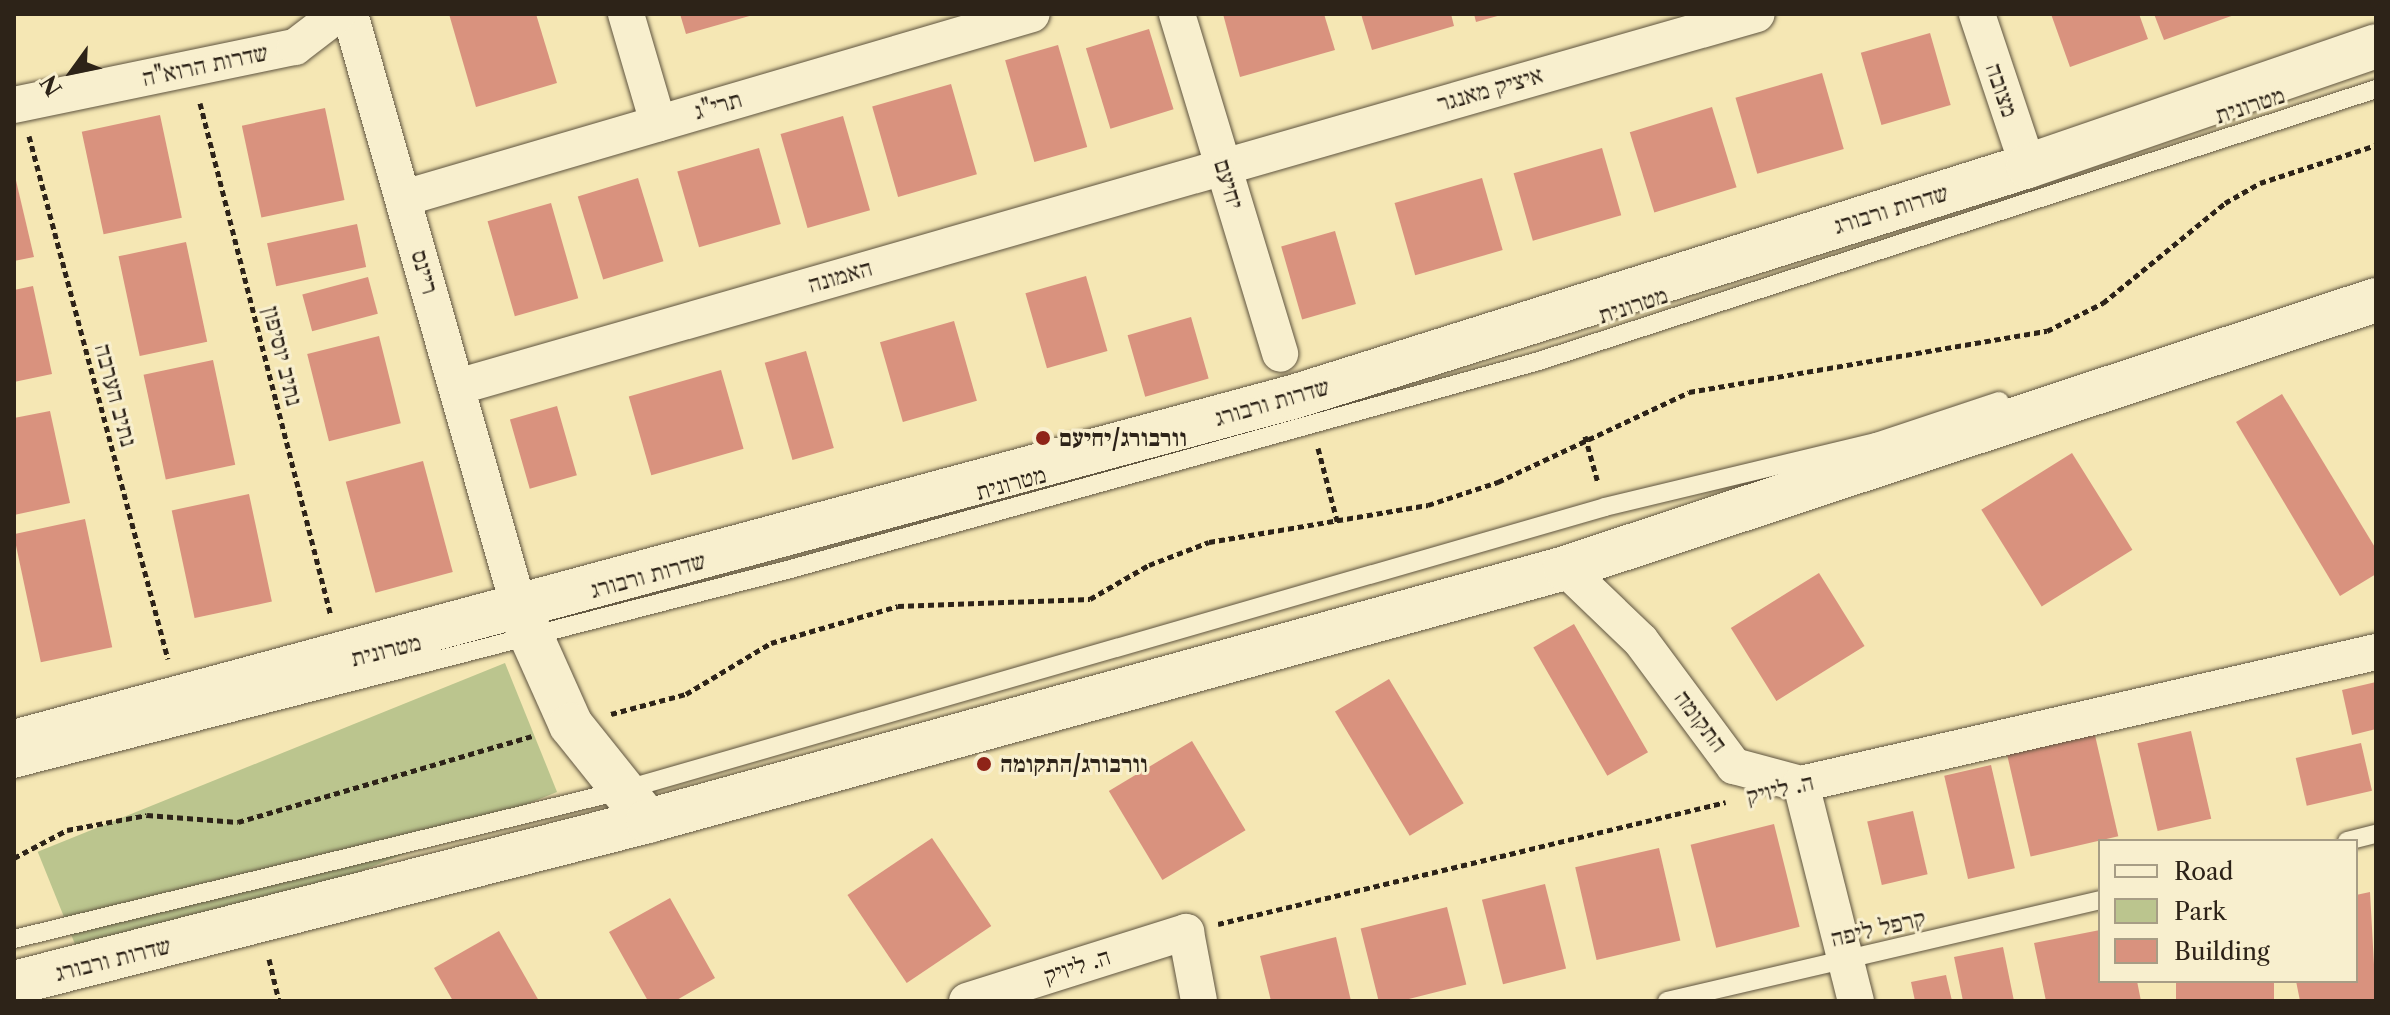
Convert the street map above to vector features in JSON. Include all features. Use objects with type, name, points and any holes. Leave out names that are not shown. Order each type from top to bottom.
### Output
[{"type":"main road","name":"שדרות ורבורג","points":[[14,742],[341,652],[524,625],[590,591],[1293,397],[2028,166],[2376,46]]},
{"type":"main road","name":"שדרות ורבורג","points":[[14,983],[634,806],[1565,568],[2376,300]]},
{"type":"main road","name":"ריינס","points":[[524,625],[571,725],[634,806]]},
{"type":"street","name":"שדרות הרוא\"ה","points":[[17,104],[295,47],[338,14]]},
{"type":"street","name":"ריינס","points":[[350,14],[524,625]]},
{"type":"street","points":[[626,14],[658,123]]},
{"type":"street","name":"תרי\"ג","points":[[404,198],[1032,14]]},
{"type":"street","name":"יחיעם","points":[[1177,14],[1280,354]]},
{"type":"street","name":"איציק מאנגר","points":[[1223,165],[1757,14]]},
{"type":"street","name":"מצובה","points":[[1977,14],[2028,166]]},
{"type":"street","name":"האמונה","points":[[457,387],[1223,165]]},
{"type":"street","name":"ריינס","points":[[497,531],[531,571],[590,591]]},
{"type":"street","name":"התקומה","points":[[1565,568],[1641,641],[1734,766],[1801,784]]},
{"type":"street","name":"ה. ליויק","points":[[1801,784],[2376,652]]},
{"type":"street","points":[[1801,784],[1856,1001]]},
{"type":"street","points":[[1186,932],[1199,1001]]},
{"type":"street","name":"ה. ליויק","points":[[967,1001],[1186,932]]},
{"type":"lane","name":"מטרונית","points":[[14,769],[524,625],[1312,426],[1539,361],[2376,89]]},
{"type":"lane","points":[[14,939],[634,806],[1605,507],[1876,442],[2376,278]]},
{"type":"lane","points":[[2355,839],[2376,834]]},
{"type":"lane","name":"קרפל ליפה","points":[[1667,1001],[2098,900]]},
{"type":"path","name":"נתיב יוסיפון","points":[[191,68],[341,652]]},
{"type":"path","name":"נתיב הערבה","points":[[17,104],[177,695]]},
{"type":"path","points":[[14,858],[67,830],[147,815],[238,822],[686,694],[771,643],[898,606],[1090,599],[1149,565],[1209,542],[1338,524],[1498,482],[1585,436],[1689,392],[1754,376],[1934,354],[2047,331],[2103,303],[2237,196],[2376,145]]},
{"type":"path","points":[[1312,426],[1338,524]]},
{"type":"path","points":[[1585,436],[1605,507]]},
{"type":"path","name":"ה. ליויק","points":[[1186,932],[1739,799]]},
{"type":"green space","points":[[505,663],[557,792],[90,981],[38,852]]},
{"type":"building","points":[[449,14],[536,14],[557,83],[476,107]]},
{"type":"building","points":[[680,14],[752,14],[753,15],[686,34]]},
{"type":"building","points":[[1223,14],[1324,14],[1335,50],[1240,77]]},
{"type":"building","points":[[1361,14],[1451,14],[1454,26],[1372,50]]},
{"type":"building","points":[[1474,14],[1501,14],[1501,15],[1476,22]]},
{"type":"building","points":[[2051,14],[2139,14],[2148,39],[2070,67]]},
{"type":"building","points":[[2154,14],[2237,14],[2164,40]]},
{"type":"building","points":[[1149,29],[1174,109],[1110,129],[1086,48]]},
{"type":"building","points":[[1930,33],[1951,105],[1881,125],[1861,53]]},
{"type":"building","points":[[1058,45],[1087,147],[1034,162],[1005,60]]},
{"type":"building","points":[[1822,73],[1844,149],[1757,174],[1735,98]]},
{"type":"building","points":[[951,84],[977,174],[898,197],[872,107]]},
{"type":"building","points":[[1712,107],[1737,187],[1654,212],[1630,132]]},
{"type":"building","points":[[325,108],[345,200],[261,218],[242,126]]},
{"type":"building","points":[[160,115],[182,218],[104,234],[82,132]]},
{"type":"building","points":[[843,116],[870,210],[808,228],[781,134]]},
{"type":"building","points":[[759,148],[781,224],[699,247],[677,171]]},
{"type":"building","points":[[1602,148],[1621,215],[1533,241],[1514,173]]},
{"type":"building","points":[[14,172],[34,257],[14,261]]},
{"type":"building","points":[[638,178],[663,261],[603,280],[578,196]]},
{"type":"building","points":[[1482,178],[1503,250],[1415,275],[1395,203]]},
{"type":"building","points":[[551,203],[578,298],[515,316],[488,221]]},
{"type":"building","points":[[357,224],[366,267],[276,286],[267,243]]},
{"type":"building","points":[[1335,231],[1356,304],[1302,319],[1281,246]]},
{"type":"building","points":[[186,242],[207,342],[140,356],[119,256]]},
{"type":"building","points":[[1086,276],[1107,351],[1047,368],[1025,293]]},
{"type":"building","points":[[368,277],[378,314],[312,331],[302,295]]},
{"type":"building","points":[[33,286],[52,374],[14,382],[14,290]]},
{"type":"building","points":[[1191,317],[1209,379],[1145,397],[1128,335]]},
{"type":"building","points":[[954,321],[977,401],[903,422],[880,342]]},
{"type":"building","points":[[379,336],[401,423],[329,441],[307,354]]},
{"type":"building","points":[[806,351],[834,448],[793,460],[765,363]]},
{"type":"building","points":[[213,360],[235,465],[166,479],[144,375]]},
{"type":"building","points":[[721,370],[744,449],[651,475],[629,396]]},
{"type":"building","points":[[2282,394],[2376,549],[2376,574],[2340,596],[2236,422]]},
{"type":"building","points":[[557,406],[577,475],[530,489],[510,420]]},
{"type":"building","points":[[50,411],[70,503],[14,515],[14,418]]},
{"type":"building","points":[[2072,453],[2132,550],[2042,606],[1981,510]]},
{"type":"building","points":[[423,461],[453,572],[375,593],[346,482]]},
{"type":"building","points":[[249,494],[272,602],[195,618],[172,510]]},
{"type":"building","points":[[85,519],[112,647],[41,662],[14,534]]},
{"type":"building","points":[[1819,573],[1865,646],[1776,701],[1731,628]]},
{"type":"building","points":[[1574,624],[1648,752],[1607,776],[1533,648]]},
{"type":"building","points":[[1389,679],[1464,803],[1410,836],[1335,711]]},
{"type":"building","points":[[2376,682],[2376,729],[2352,735],[2342,690]]},
{"type":"building","points":[[2094,731],[2118,836],[2031,856],[2006,751]]},
{"type":"building","points":[[2191,731],[2211,819],[2158,831],[2137,743]]},
{"type":"building","points":[[1192,741],[1246,830],[1162,880],[1109,791]]},
{"type":"building","points":[[2361,743],[2372,791],[2307,806],[2296,758]]},
{"type":"building","points":[[1991,765],[2015,868],[1968,879],[1944,776]]},
{"type":"building","points":[[1913,811],[1928,874],[1882,885],[1867,822]]},
{"type":"building","points":[[1774,824],[1800,927],[1716,948],[1691,845]]},
{"type":"building","points":[[932,838],[991,926],[907,983],[847,895]]},
{"type":"building","points":[[1659,848],[1680,941],[1597,960],[1575,867]]},
{"type":"building","points":[[1545,884],[1566,968],[1503,984],[1482,900]]},
{"type":"building","points":[[2370,892],[2376,1001],[2300,1001],[2296,983],[2358,983],[2358,895]]},
{"type":"building","points":[[670,898],[715,978],[675,1001],[648,1001],[609,932]]},
{"type":"building","points":[[1447,907],[1466,985],[1401,1001],[1379,1001],[1361,929]]},
{"type":"building","points":[[2098,930],[2098,983],[2137,983],[2141,1001],[2046,1001],[2034,943]]},
{"type":"building","points":[[499,931],[539,1001],[453,1001],[434,968]]},
{"type":"building","points":[[1336,937],[1351,1001],[1271,1001],[1260,956]]},
{"type":"building","points":[[2003,947],[2014,1001],[1963,1001],[1954,957]]},
{"type":"building","points":[[1946,975],[1952,1001],[1915,1001],[1911,982]]},
{"type":"building","points":[[2176,983],[2274,983],[2274,1001],[2176,1001]]},
{"type":"place","name":"וורבורג/יחיעם","points":[[1043,438]]},
{"type":"place","name":"וורבורג/התקומה","points":[[984,764]]}]
